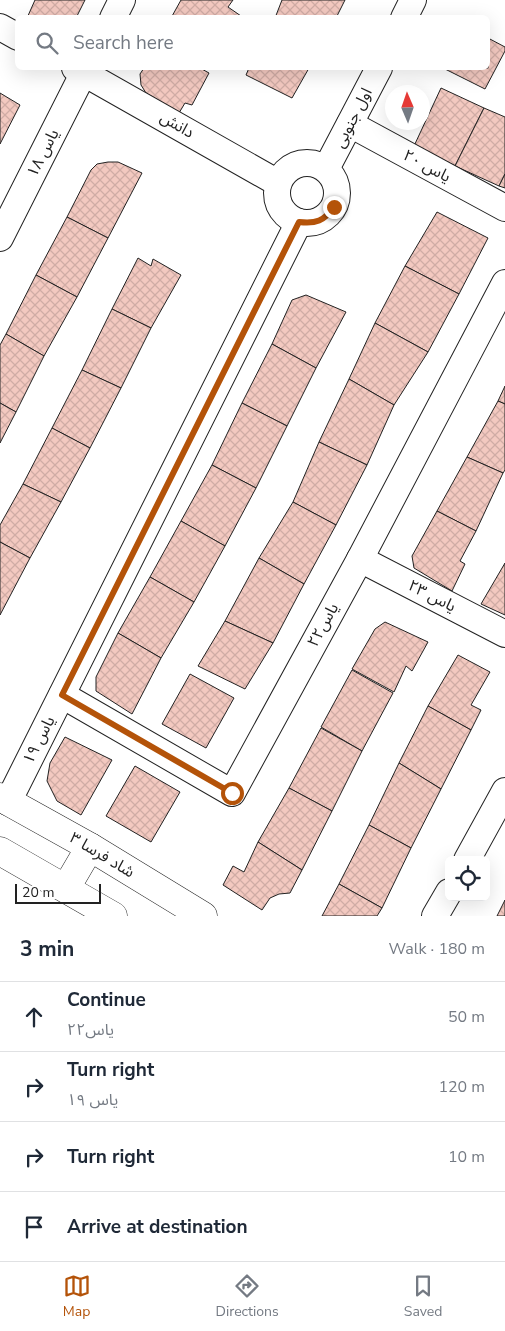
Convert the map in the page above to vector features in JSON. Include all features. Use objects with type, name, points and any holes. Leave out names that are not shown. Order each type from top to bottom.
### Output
[{"type":"street","points":[[114,15],[122,0]]},
{"type":"street","points":[[406,15],[413,0]]},
{"type":"street","points":[[0,27],[15,35]]},
{"type":"street","name":"یاس ۱۸","points":[[0,238],[82,70]]},
{"type":"street","name":"دانش","points":[[84,70],[278,183]]},
{"type":"street","name":"اول جنوبی","points":[[326,168],[378,70]]},
{"type":"street","name":"یاس ۲۰","points":[[350,124],[505,208]]},
{"type":"street","points":[[308,162],[326,168],[333,176],[337,186],[338,196],[334,207],[320,221],[299,222],[290,218],[280,206],[276,192],[283,174],[290,167],[299,163],[308,162]]},
{"type":"street","name":"یاس ۱۹","points":[[4,800],[62,695],[299,222]]},
{"type":"street","name":"یاس۲۲","points":[[62,695],[232,793],[360,559],[505,283]]},
{"type":"street","name":"یاس ۲۳","points":[[360,559],[505,634]]},
{"type":"street","points":[[469,856],[505,791]]},
{"type":"street","name":"شاد فرسا ۳","points":[[4,800],[90,847],[203,916]]},
{"type":"street","points":[[66,888],[90,847]]},
{"type":"street","points":[[0,851],[113,916]]},
{"type":"street","points":[[435,916],[445,899]]},
{"type":"building","points":[[35,0],[85,0],[78,15],[28,15]]},
{"type":"building","points":[[181,0],[233,0],[228,7],[240,15],[173,15]]},
{"type":"building","points":[[282,0],[345,0],[338,15],[276,15]]},
{"type":"building","points":[[490,39],[505,47],[505,51],[485,89],[447,70],[490,70]]},
{"type":"building","points":[[143,70],[204,70],[209,73],[192,105],[185,103],[179,113],[146,93],[141,85],[140,74]]},
{"type":"building","points":[[248,70],[308,70],[292,98],[246,75]]},
{"type":"building","points":[[441,88],[484,108],[455,166],[414,146],[421,130],[430,130],[430,112]]},
{"type":"building","points":[[0,93],[20,105],[0,144]]},
{"type":"building","points":[[484,108],[505,117],[505,174],[499,186],[455,166]]},
{"type":"building","points":[[118,162],[142,173],[108,238],[67,217],[91,170],[97,164]]},
{"type":"building","points":[[505,174],[505,188],[499,186]]},
{"type":"building","points":[[437,212],[488,238],[459,294],[405,266]]},
{"type":"building","points":[[67,217],[108,238],[77,297],[36,275]]},
{"type":"building","points":[[138,258],[151,266],[153,259],[181,275],[151,328],[112,309]]},
{"type":"building","points":[[405,266],[459,294],[428,352],[375,323]]},
{"type":"building","points":[[36,275],[77,297],[44,356],[6,334]]},
{"type":"building","points":[[306,295],[346,312],[316,368],[272,344],[292,300]]},
{"type":"building","points":[[112,309],[151,328],[121,388],[82,370]]},
{"type":"building","points":[[375,323],[428,352],[394,405],[349,379]]},
{"type":"building","points":[[6,334],[44,356],[16,412],[0,403],[0,345]]},
{"type":"building","points":[[272,344],[316,368],[287,426],[242,403]]},
{"type":"building","points":[[82,370],[121,388],[90,448],[52,428]]},
{"type":"building","points":[[349,379],[394,405],[367,465],[319,442]]},
{"type":"building","points":[[505,386],[505,404],[498,401]]},
{"type":"building","points":[[498,401],[505,404],[505,470],[503,473],[467,457]]},
{"type":"building","points":[[0,403],[16,412],[0,443]]},
{"type":"building","points":[[242,403],[287,426],[256,488],[212,465]]},
{"type":"building","points":[[52,428],[90,448],[61,502],[23,484]]},
{"type":"building","points":[[319,442],[367,465],[336,525],[293,502]]},
{"type":"building","points":[[467,457],[503,473],[476,531],[437,511]]},
{"type":"building","points":[[212,465],[256,488],[225,546],[181,521]]},
{"type":"building","points":[[23,484],[61,502],[30,558],[0,542],[0,525]]},
{"type":"building","points":[[293,502],[336,525],[304,584],[259,558]]},
{"type":"building","points":[[437,511],[476,531],[460,561],[465,564],[452,591],[414,568],[412,556]]},
{"type":"building","points":[[181,521],[225,546],[194,602],[150,577]]},
{"type":"building","points":[[0,542],[30,558],[0,615]]},
{"type":"building","points":[[259,558],[304,584],[273,643],[225,621]]},
{"type":"building","points":[[505,563],[505,615],[481,604]]},
{"type":"building","points":[[150,577],[194,602],[161,658],[118,633]]},
{"type":"building","points":[[225,621],[273,643],[245,689],[198,666]]},
{"type":"building","points":[[385,622],[428,642],[412,671],[406,666],[394,692],[352,669],[375,629]]},
{"type":"building","points":[[118,633],[161,658],[132,714],[96,691],[96,677]]},
{"type":"building","points":[[458,655],[490,672],[471,705],[481,710],[471,730],[428,706]]},
{"type":"building","points":[[352,670],[393,693],[362,751],[321,727]]},
{"type":"building","points":[[190,674],[234,698],[206,748],[162,724]]},
{"type":"building","points":[[428,706],[471,730],[441,789],[399,763]]},
{"type":"building","points":[[321,728],[362,751],[332,811],[289,788]]},
{"type":"building","points":[[65,737],[112,760],[81,815],[57,801],[47,781],[50,763]]},
{"type":"building","points":[[399,763],[441,789],[411,848],[369,825]]},
{"type":"building","points":[[135,766],[180,792],[151,842],[106,816]]},
{"type":"building","points":[[289,788],[332,811],[302,870],[258,842]]},
{"type":"building","points":[[369,825],[411,848],[382,908],[339,884]]},
{"type":"building","points":[[258,842],[302,870],[290,893],[279,894],[270,898],[262,910],[223,885],[233,866],[244,872]]},
{"type":"building","points":[[339,884],[382,908],[377,916],[322,916]]},
{"type":"building","points":[[505,900],[505,916],[497,916]]},
{"type":"route","points":[[232,793],[62,695],[299,222],[320,221],[334,207]]}]
